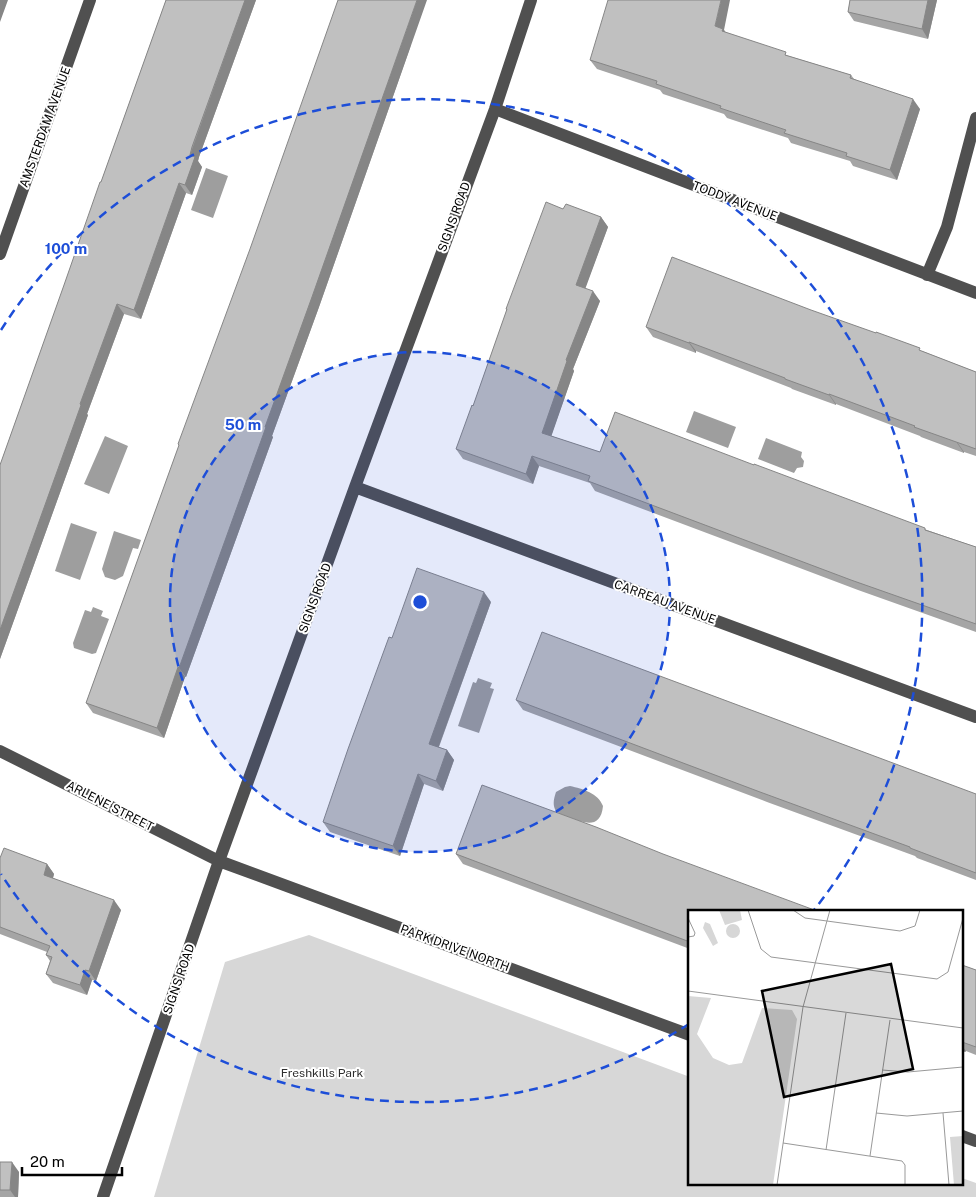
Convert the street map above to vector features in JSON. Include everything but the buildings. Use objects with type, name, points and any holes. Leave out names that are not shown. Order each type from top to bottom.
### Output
[{"type":"street","name":"AMSTERDAM AVENUE","points":[[0,254],[90,0]]},
{"type":"street","name":"SIGNS ROAD","points":[[103,1197],[219,862],[354,487],[495,109],[532,0]]},
{"type":"street","name":"TODDY AVENUE","points":[[495,109],[976,293]]},
{"type":"street","points":[[927,275],[947,227],[976,118]]},
{"type":"street","name":"CARREAU AVENUE","points":[[354,487],[976,718]]},
{"type":"street","name":"ARLENE STREET","points":[[0,751],[219,862]]},
{"type":"street","name":"PARK DRIVE NORTH","points":[[219,862],[688,1034]]},
{"type":"street","points":[[964,1137],[976,1141]]},
{"type":"green space","name":"Freshkills Park","points":[[309,935],[688,1076],[688,1184],[964,1184],[964,1179],[976,1183],[976,1197],[154,1197],[225,962]]},
{"type":"shaded area","points":[[206,168],[228,176],[213,218],[191,210]]},
{"type":"shaded area","points":[[694,411],[736,427],[728,448],[686,432]]},
{"type":"shaded area","points":[[105,436],[128,446],[109,494],[84,484]]},
{"type":"shaded area","points":[[766,438],[802,452],[803,467],[797,468],[794,473],[758,459]]},
{"type":"shaded area","points":[[71,523],[97,532],[80,580],[55,571]]},
{"type":"shaded area","points":[[114,531],[141,540],[138,549],[133,548],[123,576],[115,580],[105,577],[102,569]]},
{"type":"shaded area","points":[[93,607],[103,611],[101,616],[109,619],[96,653],[92,654],[74,648],[73,643],[85,610],[91,612]]},
{"type":"shaded area","points":[[478,678],[492,683],[490,688],[494,689],[479,733],[458,726],[473,682],[476,683]]},
{"type":"shaded area","points":[[570,786],[590,792],[601,802],[603,806],[602,813],[596,821],[582,822],[559,814],[556,811],[554,799],[556,792]]}]
